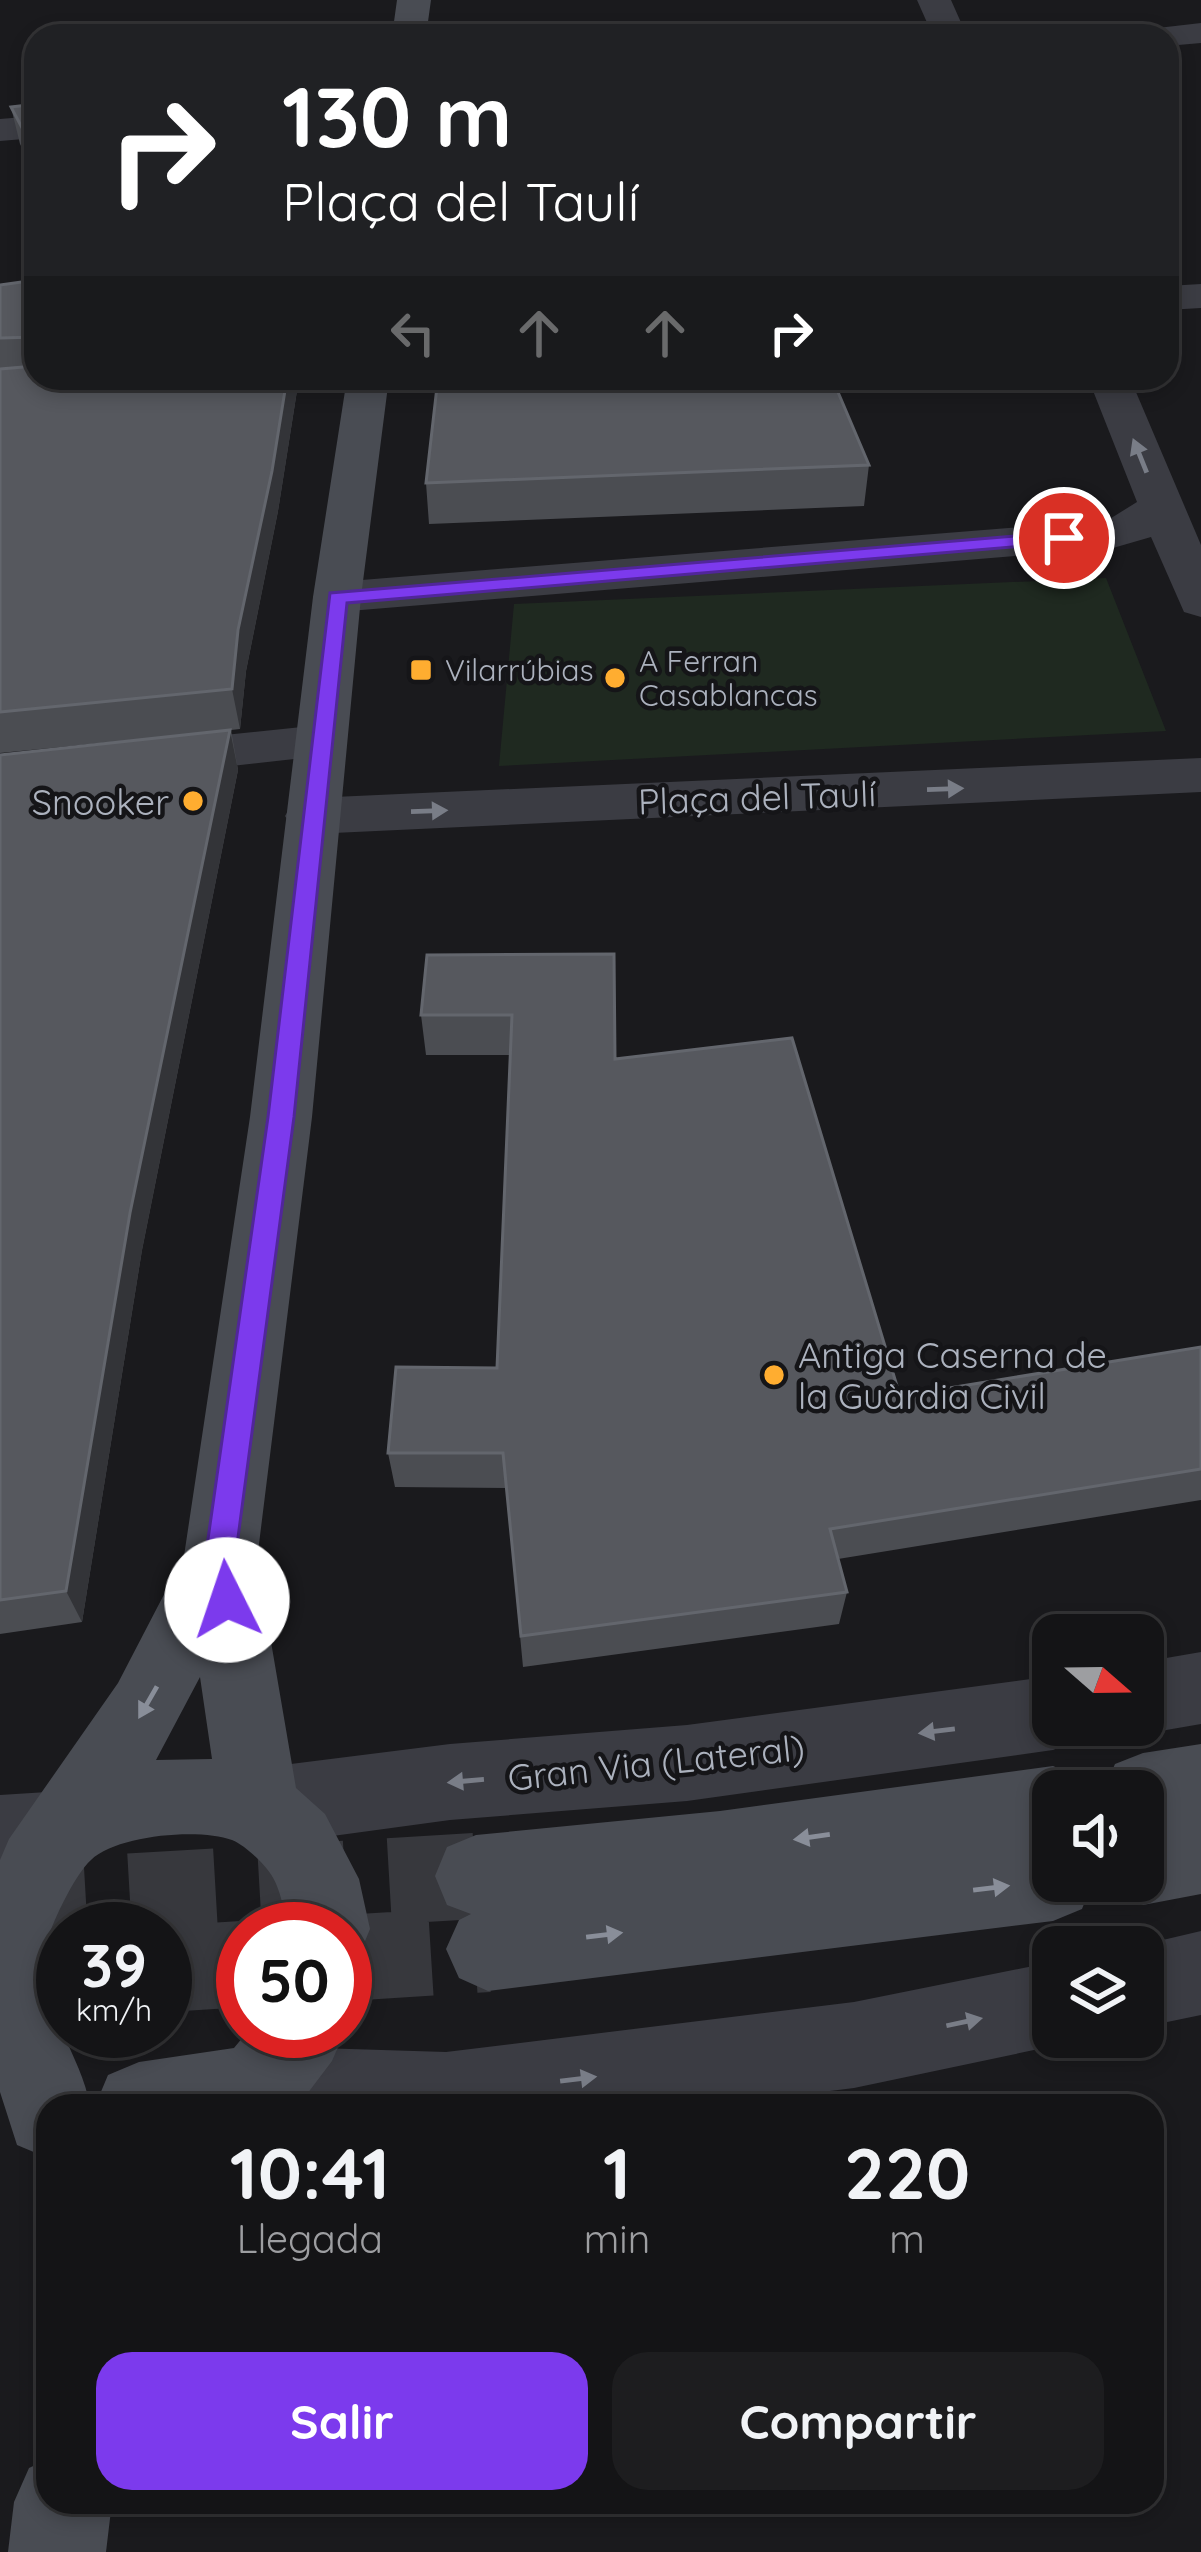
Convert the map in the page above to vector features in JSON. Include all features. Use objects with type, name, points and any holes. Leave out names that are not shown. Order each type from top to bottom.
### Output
[{"type":"main road","points":[[327,1902],[308,1861],[259,1807],[220,1560],[281,1117],[337,597],[366,390]]},
{"type":"main road","points":[[31,1833],[145,1708],[220,1560]]},
{"type":"main road","points":[[1164,1788],[1201,1782]]},
{"type":"main road","points":[[31,1833],[126,1800],[171,1792],[259,1807]]},
{"type":"main road","points":[[1032,1808],[720,1851],[482,1912],[1032,1881]]},
{"type":"main road","points":[[30,2099],[12,2028],[3,1950],[38,1868],[31,1833]]},
{"type":"main road","points":[[1164,1861],[1201,1854]]},
{"type":"main road","points":[[188,2094],[266,2075]]},
{"type":"main road","points":[[58,2552],[62,2514]]},
{"type":"street","points":[[1114,390],[1201,602]]},
{"type":"street","points":[[337,597],[1113,534],[1134,527],[1160,506]]},
{"type":"street","points":[[0,775],[321,742]]},
{"type":"street","name":"Plaça del Taulí","points":[[312,815],[1201,775]]},
{"type":"street","points":[[1164,1694],[1201,1688]]},
{"type":"street","name":"Gran Via (Lateral)","points":[[259,1807],[450,1782],[687,1763],[1032,1716]]},
{"type":"street","points":[[1164,1981],[1201,1973]]},
{"type":"street","points":[[462,2094],[854,2044],[1032,2008]]},
{"type":"street","points":[[266,2075],[429,2094]]},
{"type":"green space","points":[[1106,578],[1166,731],[499,766],[514,604]]},
{"type":"building","points":[[24,105],[24,131],[11,107]]},
{"type":"building","points":[[24,282],[24,337],[0,338],[0,285]]},
{"type":"building","points":[[24,367],[24,390],[285,390],[238,630],[232,689],[0,712],[0,369]]},
{"type":"building","points":[[437,390],[837,390],[869,465],[426,483]]},
{"type":"building","points":[[230,730],[130,1213],[66,1591],[0,1600],[0,755]]},
{"type":"building","points":[[614,954],[615,1059],[792,1038],[900,1396],[1201,1347],[1201,1469],[830,1529],[847,1592],[521,1636],[503,1453],[388,1453],[396,1367],[497,1368],[512,1015],[421,1015],[427,955]]},
{"type":"tunnel","points":[[0,1904],[476,1876]]},
{"type":"tunnel","points":[[372,1956],[488,1949]]},
{"type":"tunnel","points":[[192,1967],[216,1966]]},
{"type":"tunnel","points":[[0,1980],[36,1978]]},
{"type":"place","name":"Vilarrúbias","points":[[421,670]]},
{"type":"place","name":"A Ferran Casablancas","points":[[615,678]]},
{"type":"place","name":"Snooker","points":[[193,801]]},
{"type":"place","name":"Antiga Caserna de la Guàrdia Civil","points":[[774,1375]]},
{"type":"route","points":[[227,1600],[220,1560],[281,1117],[337,597],[1064,538]]}]
